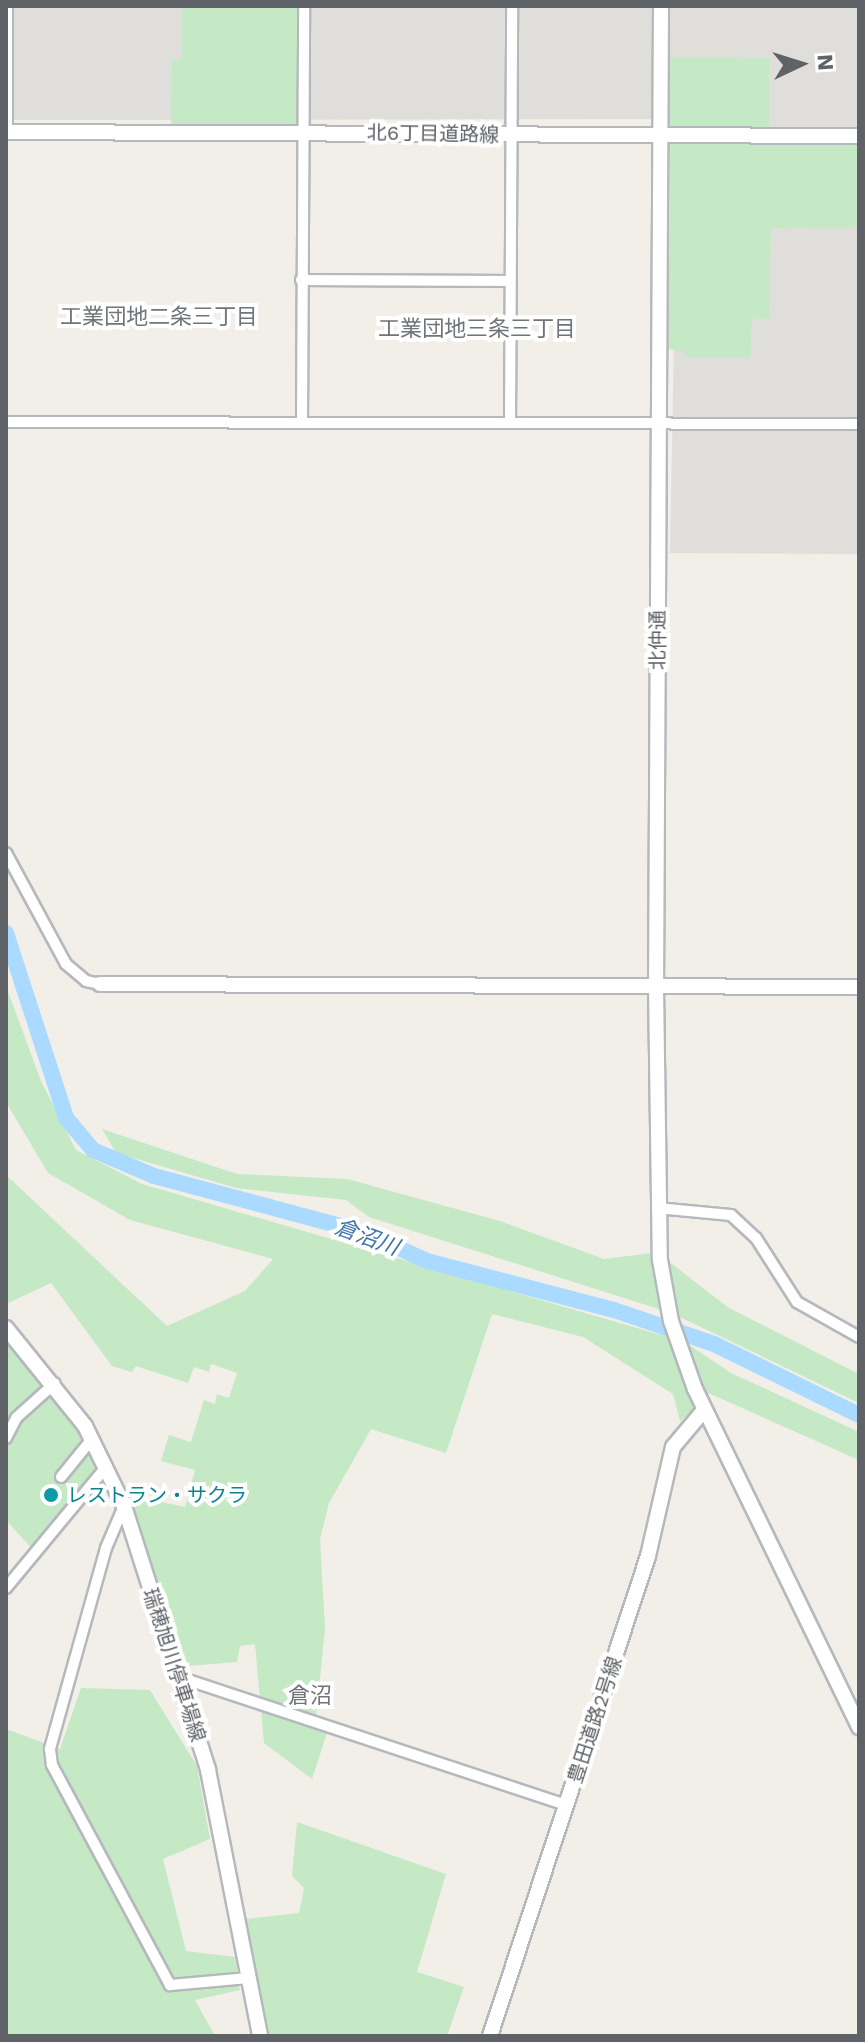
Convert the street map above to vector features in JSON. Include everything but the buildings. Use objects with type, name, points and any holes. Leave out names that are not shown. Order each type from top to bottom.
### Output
[{"type":"street","points":[[6,132],[7,6]]},
{"type":"street","points":[[302,422],[304,6]]},
{"type":"street","points":[[510,423],[512,6]]},
{"type":"street","name":"北仲通","points":[[661,6],[656,986],[657,1208],[663,1274],[690,1375],[704,1410],[859,1727]]},
{"type":"street","name":"北6丁目道路線","points":[[6,132],[859,136]]},
{"type":"street","points":[[301,280],[509,281]]},
{"type":"street","points":[[6,422],[859,424]]},
{"type":"street","points":[[6,853],[66,964],[86,981],[100,984],[859,987]]},
{"type":"street","points":[[657,1208],[731,1215],[761,1244],[797,1302],[859,1337]]},
{"type":"street","name":"瑞穂旭川停車場線","points":[[6,1328],[55,1383],[92,1439],[124,1506],[208,1770],[260,2036]]},
{"type":"street","points":[[6,1438],[16,1418],[55,1383]]},
{"type":"street","name":"豊田道路2号線","points":[[490,2036],[648,1556],[673,1447],[704,1410]]},
{"type":"street","points":[[61,1477],[92,1439]]},
{"type":"street","points":[[6,1588],[107,1466]]},
{"type":"street","points":[[124,1506],[106,1548],[50,1749],[52,1765],[170,1985],[249,1978]]},
{"type":"street","points":[[179,1677],[567,1805]]},
{"type":"shaded area","points":[[6,6],[859,6],[859,554],[670,553],[678,119],[6,120]]},
{"type":"green space","points":[[182,6],[304,6],[303,133],[171,133],[172,59],[182,59]]},
{"type":"green space","points":[[661,57],[769,58],[769,136],[857,136],[858,227],[771,228],[769,318],[752,319],[750,357],[688,357],[681,350],[660,349]]},
{"type":"green space","points":[[6,986],[41,1081],[76,1150],[142,1184],[668,1337],[695,1408],[680,1421],[673,1394],[583,1337],[492,1314],[446,1453],[371,1429],[329,1503],[320,1539],[325,1629],[316,1716],[327,1733],[312,1779],[264,1743],[255,1644],[240,1646],[237,1662],[175,1667],[119,1493],[185,1507],[195,1470],[161,1461],[169,1435],[191,1442],[204,1400],[215,1404],[217,1394],[229,1398],[237,1373],[211,1364],[209,1372],[194,1367],[188,1383],[136,1366],[132,1372],[112,1366],[51,1283],[6,1304],[6,1175],[167,1326],[245,1291],[273,1259],[130,1220],[48,1173],[6,1102]]},
{"type":"green space","points":[[102,1129],[237,1174],[347,1179],[500,1221],[604,1259],[652,1253],[657,1256],[662,1310],[369,1217],[346,1200],[236,1188],[116,1153]]},
{"type":"green space","points":[[668,1261],[729,1308],[859,1374],[859,1403],[680,1317]]},
{"type":"green space","points":[[6,1328],[107,1466],[36,1553],[6,1520]]},
{"type":"green space","points":[[686,1343],[731,1373],[859,1432],[859,1460],[706,1392]]},
{"type":"green space","points":[[81,1688],[150,1690],[197,1766],[210,1839],[163,1859],[186,1951],[235,1957],[240,1990],[195,2000],[215,2036],[6,2036],[6,1734],[9,1730],[60,1749]]},
{"type":"green space","points":[[297,1822],[446,1874],[417,1972],[464,1987],[447,2036],[260,2036],[237,1920],[299,1913],[304,1888],[292,1876]]},
{"type":"waterway","name":"倉沼川","points":[[6,933],[66,1118],[93,1150],[154,1176],[366,1233],[427,1261],[614,1310],[714,1344],[859,1415]]},
{"type":"place","name":"レストラン・サクラ","points":[[51,1495]]},
{"type":"district","name":"工業団地二条三丁目","points":[[159,317]]},
{"type":"district","name":"工業団地三条三丁目","points":[[477,329]]},
{"type":"district","name":"倉沼","points":[[310,1696]]}]
